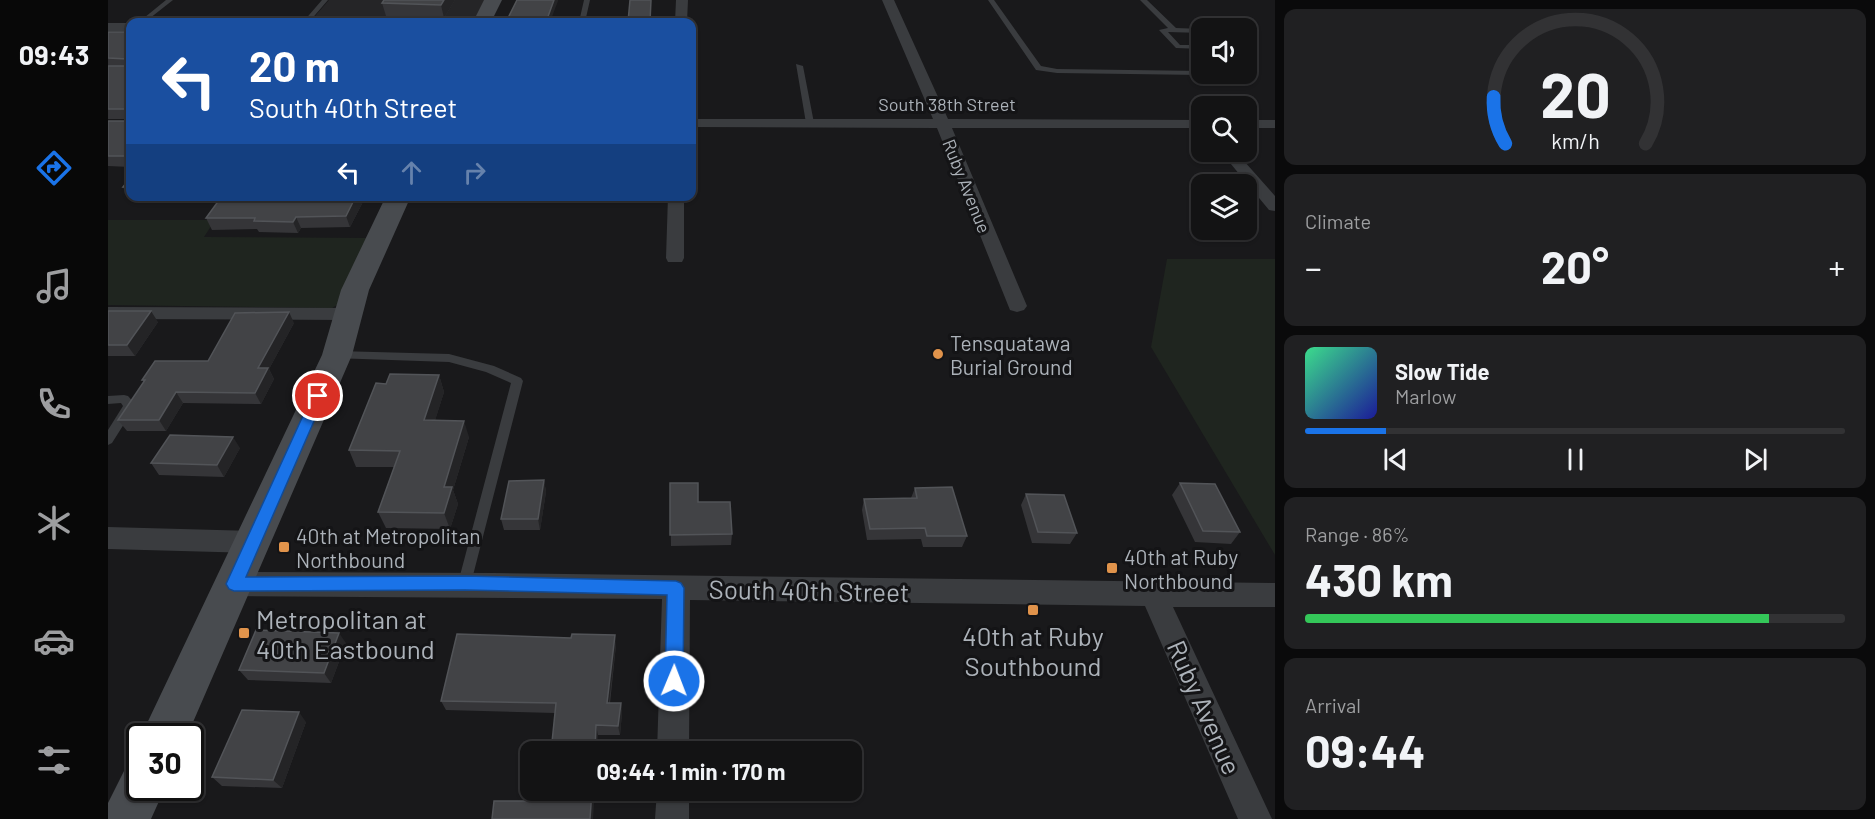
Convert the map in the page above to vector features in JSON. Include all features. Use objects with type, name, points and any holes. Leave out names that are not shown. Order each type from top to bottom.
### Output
[{"type":"main road","points":[[484,18],[493,0]]},
{"type":"main road","points":[[170,723],[337,355],[355,290],[397,201]]},
{"type":"main road","points":[[126,819],[135,801]]},
{"type":"street","points":[[681,18],[682,0]]},
{"type":"street","name":"Ruby Avenue","points":[[888,0],[942,123],[1017,306]]},
{"type":"street","points":[[108,27],[126,27]]},
{"type":"street","name":"South 38th Street","points":[[696,123],[1191,124]]},
{"type":"street","points":[[1257,124],[1275,124]]},
{"type":"street","points":[[1237,162],[1275,206]]},
{"type":"street","points":[[675,258],[676,201]]},
{"type":"street","points":[[108,313],[347,314]]},
{"type":"street","points":[[108,538],[254,542]]},
{"type":"street","name":"South 40th Street","points":[[234,584],[465,583],[676,588],[1275,595]]},
{"type":"street","points":[[673,741],[676,588]]},
{"type":"street","name":"Ruby Avenue","points":[[1154,595],[1256,819]]},
{"type":"street","points":[[672,819],[673,801]]},
{"type":"lane","points":[[147,18],[170,0]]},
{"type":"lane","points":[[309,18],[325,0]]},
{"type":"lane","points":[[583,18],[587,0]]},
{"type":"lane","points":[[991,0],[1040,68],[1057,71],[1191,73]]},
{"type":"lane","points":[[1143,0],[1174,30]]},
{"type":"lane","points":[[1191,31],[1162,30],[1178,47],[1191,47]]},
{"type":"lane","points":[[798,66],[810,123]]},
{"type":"lane","points":[[337,355],[449,358],[490,369],[517,381],[465,583]]},
{"type":"lane","points":[[108,400],[124,399],[130,405],[108,440]]},
{"type":"shaded area","points":[[329,0],[486,0],[477,18],[313,18]]},
{"type":"shaded area","points":[[108,220],[215,220],[204,237],[369,238],[337,305],[332,308],[108,305]]},
{"type":"shaded area","points":[[1167,259],[1275,259],[1275,555],[1151,347]]},
{"type":"building","points":[[384,0],[444,0],[441,5],[382,3]]},
{"type":"building","points":[[517,0],[554,0],[547,18],[508,18]]},
{"type":"building","points":[[630,0],[651,0],[650,18],[628,18]]},
{"type":"building","points":[[108,32],[126,32],[126,59],[108,58]]},
{"type":"building","points":[[126,62],[126,109],[108,109],[108,66],[125,66]]},
{"type":"building","points":[[126,120],[126,156],[108,156],[108,121]]},
{"type":"building","points":[[218,201],[354,201],[346,216],[296,217],[293,222],[254,221],[255,218],[206,218]]},
{"type":"building","points":[[108,311],[151,311],[127,345],[108,345]]},
{"type":"building","points":[[289,312],[258,368],[268,368],[255,393],[176,392],[159,420],[118,420],[155,361],[208,361],[235,313]]},
{"type":"building","points":[[390,374],[439,375],[424,420],[464,421],[444,487],[452,487],[444,513],[378,512],[400,451],[349,450],[376,383],[386,384]]},
{"type":"building","points":[[170,435],[233,437],[217,465],[151,463]]},
{"type":"building","points":[[544,480],[538,519],[501,519],[509,481]]},
{"type":"building","points":[[670,483],[698,483],[698,502],[730,502],[732,534],[670,535]]},
{"type":"building","points":[[1180,483],[1215,484],[1240,532],[1203,531]]},
{"type":"building","points":[[952,487],[967,536],[927,536],[925,528],[870,529],[864,499],[917,498],[915,488]]},
{"type":"building","points":[[1026,494],[1064,495],[1077,533],[1038,532]]},
{"type":"building","points":[[256,630],[339,633],[324,673],[239,670]]},
{"type":"building","points":[[457,634],[571,638],[572,634],[615,635],[607,703],[621,703],[618,726],[596,725],[595,741],[552,741],[556,703],[441,701]]},
{"type":"building","points":[[242,710],[299,712],[273,780],[212,777]]},
{"type":"building","points":[[494,801],[591,801],[590,819],[492,819]]},
{"type":"place","name":"Tensquatawa Burial Ground","points":[[938,354]]},
{"type":"place","name":"40th at Metropolitan Northbound","points":[[284,547]]},
{"type":"place","name":"40th at Ruby Northbound","points":[[1112,568]]},
{"type":"place","name":"40th at Ruby Southbound","points":[[1033,610]]},
{"type":"place","name":"Metropolitan at 40th Eastbound","points":[[244,633]]},
{"type":"route","points":[[318,396],[234,584],[465,583],[676,588],[674,681]]}]
